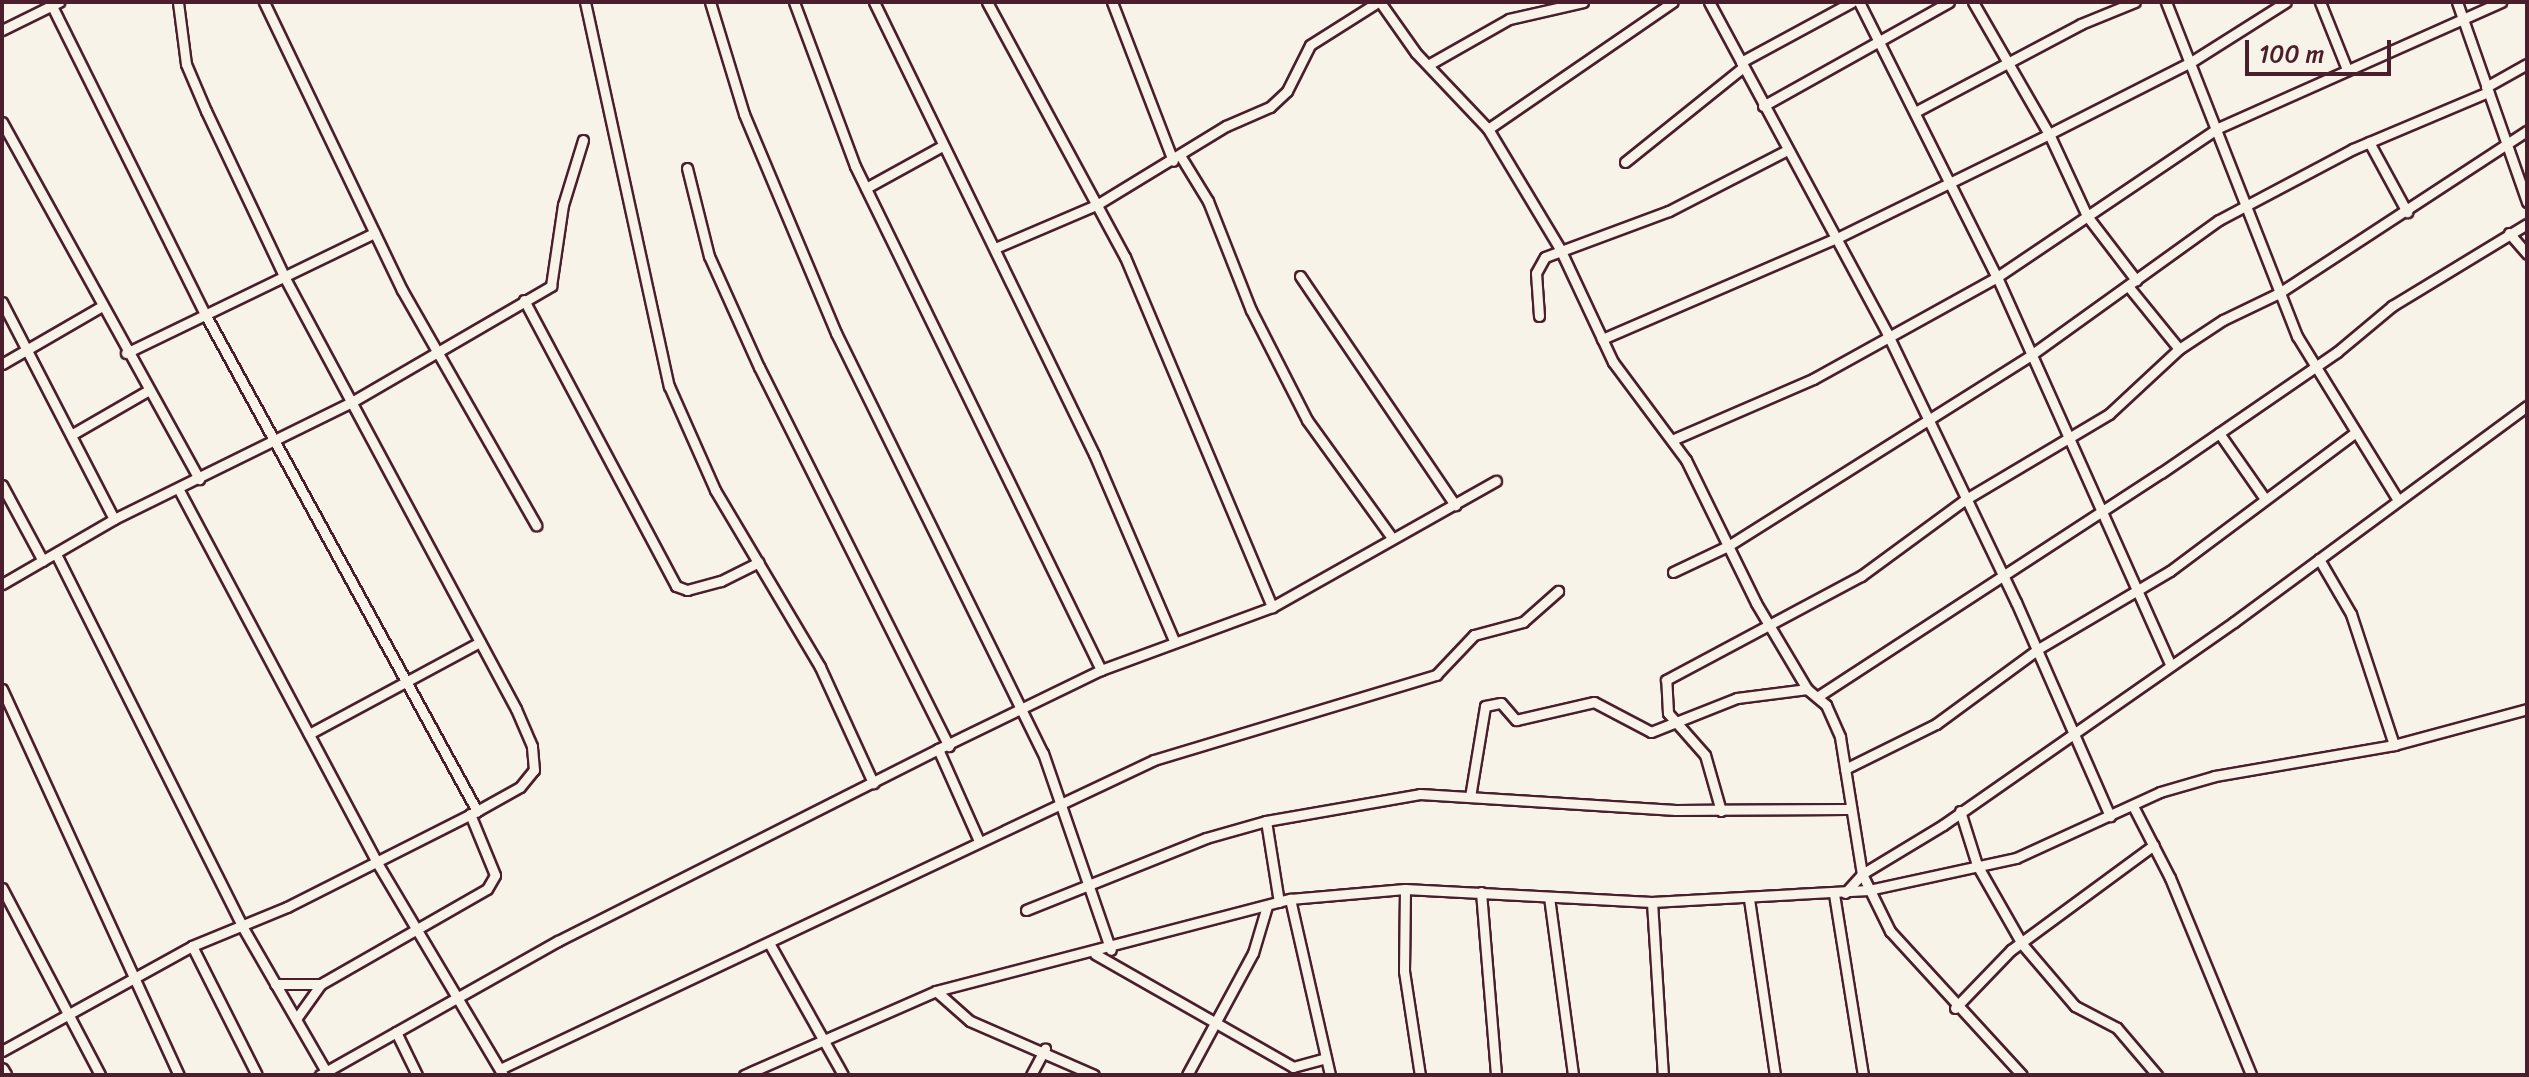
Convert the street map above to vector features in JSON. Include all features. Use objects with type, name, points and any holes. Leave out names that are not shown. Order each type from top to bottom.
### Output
[{"type":"street","points":[[2,1051],[192,946],[242,926],[473,813],[520,787],[534,770],[532,746],[480,642],[285,278],[186,64],[178,2]]},
{"type":"street","points":[[264,2],[435,354],[536,525]]},
{"type":"street","points":[[585,2],[669,386],[715,490],[820,667],[873,783]]},
{"type":"street","points":[[710,2],[744,114],[836,333],[1022,708],[1063,804],[1111,950]]},
{"type":"street","points":[[794,2],[866,188],[1101,670]]},
{"type":"street","points":[[874,2],[942,146],[995,248],[1174,641]]},
{"type":"street","points":[[987,2],[1098,204],[1244,527],[1272,607]]},
{"type":"street","points":[[1112,2],[1177,159],[1208,201],[1251,310],[1307,420],[1392,538]]},
{"type":"street","points":[[995,248],[1098,204],[1177,159],[1226,126],[1270,107],[1287,91],[1310,45],[1379,2],[1428,65],[1488,129],[1560,249],[1602,339],[1672,440],[1807,689],[1817,697],[1840,737],[1847,809],[1862,874],[1890,931],[1955,1008],[2022,1075]]},
{"type":"street","points":[[1428,65],[1509,19],[1583,2]]},
{"type":"street","points":[[1488,129],[1673,2]]},
{"type":"street","points":[[1709,2],[1887,333],[2038,649],[2110,816]]},
{"type":"street","points":[[1625,162],[1742,65],[1852,2]]},
{"type":"street","points":[[1859,2],[1997,277],[2170,664]]},
{"type":"street","points":[[1763,106],[1949,2]]},
{"type":"street","points":[[1973,2],[2049,134],[2087,216],[2179,349]]},
{"type":"street","points":[[1915,112],[2008,62],[2135,2]]},
{"type":"street","points":[[2166,2],[2218,128],[2279,293],[2313,363],[2398,500]]},
{"type":"street","points":[[1602,339],[1837,238],[2049,134],[2191,62],[2286,2]]},
{"type":"street","points":[[2320,2],[2346,67]]},
{"type":"street","points":[[2457,2],[2504,149],[2527,202]]},
{"type":"street","points":[[1672,440],[1813,379],[1887,333],[1997,277],[2218,128],[2346,67],[2501,2]]},
{"type":"street","points":[[2,30],[53,3],[205,314],[473,813],[495,875],[487,889],[321,984],[296,1019]]},
{"type":"street","points":[[1673,572],[1728,546],[2031,355],[2247,204],[2369,142],[2487,90],[2527,64]]},
{"type":"street","points":[[2,122],[126,353],[199,479]]},
{"type":"street","points":[[1721,811],[1705,755],[1676,724],[1663,697],[1666,680],[1861,576],[1966,499],[2109,414],[2179,349],[2279,293],[2504,149],[2527,131]]},
{"type":"street","points":[[2,584],[114,519],[275,443],[350,403],[551,286],[563,205],[583,140]]},
{"type":"street","points":[[2369,142],[2407,212]]},
{"type":"street","points":[[866,188],[942,146]]},
{"type":"street","points":[[2,153],[15,147]]},
{"type":"street","points":[[1539,316],[1536,273],[1545,257],[1669,211],[1787,150]]},
{"type":"street","points":[[687,168],[709,256],[759,367],[949,746]]},
{"type":"street","points":[[1817,697],[2102,512],[2219,433],[2313,363],[2527,224]]},
{"type":"street","points":[[126,353],[374,233]]},
{"type":"street","points":[[2509,233],[2527,254]]},
{"type":"street","points":[[1300,276],[1455,505]]},
{"type":"street","points":[[524,300],[676,586],[687,590],[721,581],[759,562]]},
{"type":"street","points":[[2,302],[114,519]]},
{"type":"street","points":[[2,364],[102,306]]},
{"type":"street","points":[[71,435],[149,390]]},
{"type":"street","points":[[1839,893],[1862,874],[1960,811],[2319,559],[2527,406]]},
{"type":"street","points":[[1845,769],[1936,724],[2038,649],[2136,592],[2356,432]]},
{"type":"street","points":[[2219,433],[2265,499]]},
{"type":"street","points":[[56,554],[242,926],[325,1074],[456,996],[938,749],[1101,670],[1272,607],[1496,481]]},
{"type":"street","points":[[2,485],[43,561]]},
{"type":"street","points":[[179,490],[376,861],[501,1072],[978,839],[1211,738],[1405,689],[1436,675],[1474,635],[1523,622],[1558,591]]},
{"type":"street","points":[[2319,559],[2351,614],[2394,745]]},
{"type":"street","points":[[309,734],[480,642]]},
{"type":"street","points":[[2,689],[179,1075]]},
{"type":"street","points":[[1470,797],[1485,706],[1501,703],[1516,720],[1594,702],[1639,730],[1676,724],[1737,698],[1807,689]]},
{"type":"street","points":[[744,1075],[821,1037],[936,991],[1111,950],[1290,899],[1405,889],[1652,902],[1869,890],[2056,844],[2133,806],[2215,776],[2394,745],[2527,709]]},
{"type":"street","points":[[938,749],[978,839]]},
{"type":"street","points":[[1026,910],[1266,821],[1420,794],[1721,811],[1847,809]]},
{"type":"street","points":[[2133,806],[2154,845],[2251,1075]]},
{"type":"street","points":[[1960,811],[1977,865],[2022,944],[2075,1006],[2117,1028],[2157,1075]]},
{"type":"street","points":[[1266,821],[1279,902]]},
{"type":"street","points":[[1955,1008],[2022,944],[2154,845]]},
{"type":"street","points":[[2,888],[100,1075]]},
{"type":"street","points":[[1405,889],[1404,971],[1420,1075]]},
{"type":"street","points":[[1481,892],[1496,1075]]},
{"type":"street","points":[[1839,893],[1863,1075]]},
{"type":"street","points":[[1549,897],[1573,1075]]},
{"type":"street","points":[[1290,899],[1330,1075]]},
{"type":"street","points":[[1749,899],[1775,1075]]},
{"type":"street","points":[[1652,902],[1663,1075]]},
{"type":"street","points":[[1187,1075],[1217,1026],[1253,953],[1267,906]]},
{"type":"street","points":[[769,943],[843,1075]]},
{"type":"street","points":[[192,946],[257,1075]]},
{"type":"street","points":[[1095,954],[1293,1067],[1326,1058]]},
{"type":"street","points":[[275,984],[321,984]]},
{"type":"street","points":[[936,991],[970,1021],[1045,1049],[1094,1075]]},
{"type":"street","points":[[396,1032],[417,1075]]},
{"type":"street","points":[[1031,1075],[1045,1049]]}]
